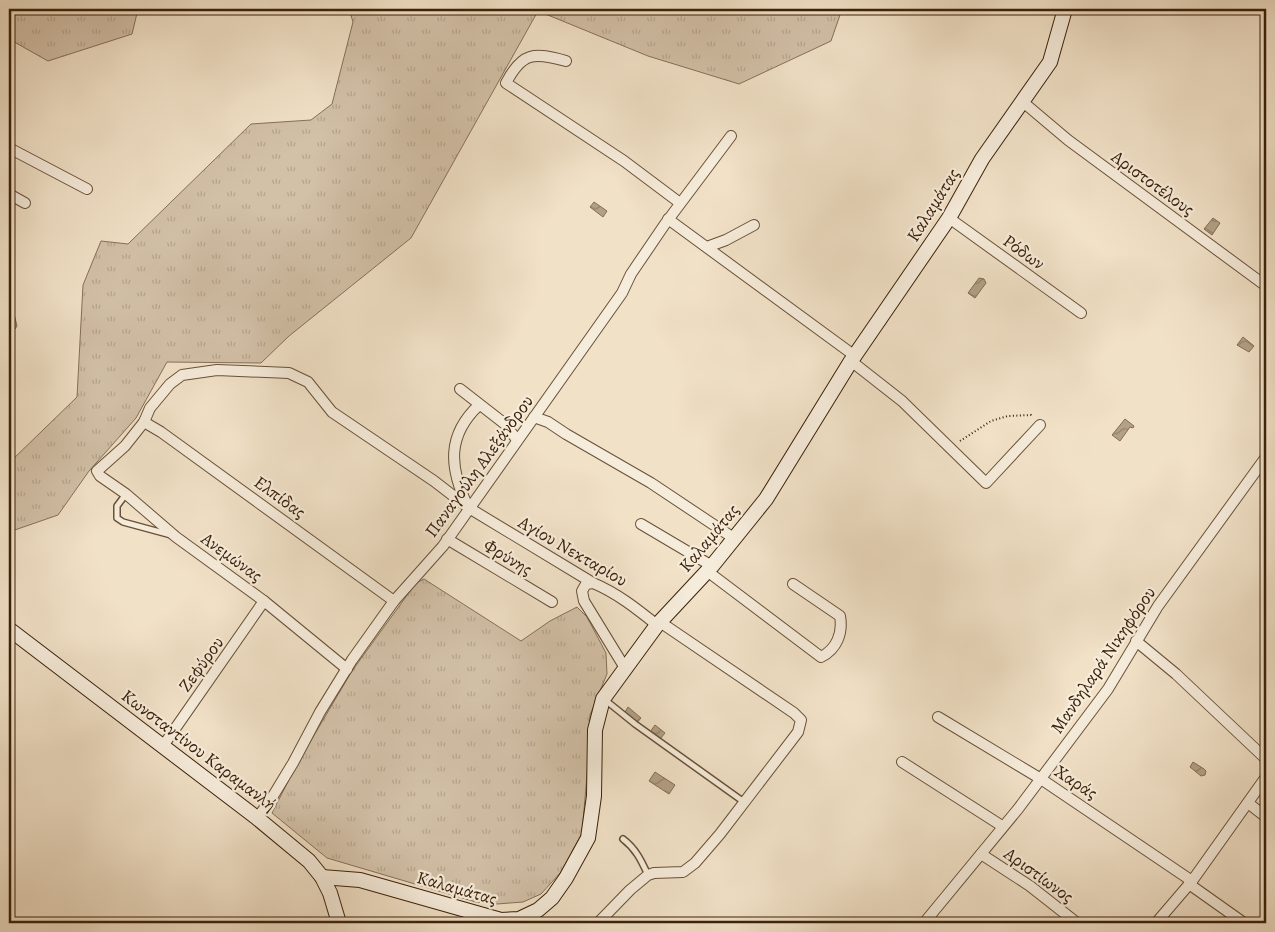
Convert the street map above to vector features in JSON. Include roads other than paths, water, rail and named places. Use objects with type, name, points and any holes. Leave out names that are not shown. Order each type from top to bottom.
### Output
[{"type":"street","name":"Καλαμάτας","points":[[322,877],[360,880],[503,921],[519,918],[538,910],[552,898],[566,878],[588,838],[594,796],[595,730],[603,699],[659,623],[735,540],[766,499],[853,358],[949,218],[982,160],[1050,62],[1065,9]]},
{"type":"street","points":[[566,61],[547,56],[527,57],[515,67],[506,83],[624,161],[680,203]]},
{"type":"street","name":"Αριστοτέλους","points":[[1023,102],[1068,140],[1266,286]]},
{"type":"street","name":"Παναγούλη Αλεξάνδρου","points":[[257,818],[284,778],[320,712],[347,669],[394,601],[447,540],[622,293],[631,274],[668,219],[731,136]]},
{"type":"street","points":[[9,148],[87,189]]},
{"type":"street","points":[[9,194],[25,203]]},
{"type":"street","name":"Ρόδων","points":[[949,218],[1081,313]]},
{"type":"street","points":[[668,219],[853,358],[986,483],[1040,425]]},
{"type":"street","points":[[707,247],[726,240],[754,225]]},
{"type":"street","name":"Αγίου Νεκταρίου","points":[[97,471],[125,446],[144,422],[150,408],[170,384],[182,375],[217,370],[289,373],[308,382],[332,412],[434,481],[469,508],[593,583],[606,588],[794,713],[801,720],[798,732],[744,802]]},
{"type":"street","points":[[460,389],[505,424],[518,440]]},
{"type":"street","points":[[469,508],[458,486],[454,463],[455,442],[468,416],[479,405]]},
{"type":"street","points":[[534,418],[548,422],[651,484],[735,540]]},
{"type":"street","name":"Ελπίδας","points":[[144,422],[161,432],[394,601]]},
{"type":"street","name":"Μανδηλαρά Νικηφόρου","points":[[924,923],[1041,778],[1108,689],[1158,606],[1266,457]]},
{"type":"street","name":"Ανεμώνας","points":[[97,471],[100,476],[126,494],[176,536],[264,601],[347,669]]},
{"type":"street","points":[[640,524],[709,569],[821,657],[830,652],[838,641],[842,626],[840,616],[793,584]]},
{"type":"street","name":"Φρύνης","points":[[447,540],[552,602]]},
{"type":"street","points":[[593,583],[586,584],[582,591],[584,601],[625,668]]},
{"type":"street","name":"Ζεφύρου","points":[[163,746],[264,601]]},
{"type":"street","name":"Κωνσταντίνου Καραμανλή","points":[[9,629],[257,818],[309,861],[322,877],[336,910],[339,923]]},
{"type":"street","points":[[1136,642],[1176,674],[1266,758]]},
{"type":"street","name":"Χαράς","points":[[938,717],[1041,778],[1191,883],[1244,923]]},
{"type":"street","points":[[902,762],[1002,826]]},
{"type":"street","points":[[1156,923],[1191,883],[1266,777]]},
{"type":"street","points":[[598,923],[630,890],[648,875],[683,872],[695,863],[744,802]]},
{"type":"street","points":[[1248,803],[1266,817]]},
{"type":"street","name":"Αριστίωνος","points":[[981,854],[1030,886],[1077,923]]},
{"type":"lane","points":[[126,494],[117,506],[117,518],[123,522],[176,536]]},
{"type":"lane","points":[[603,699],[744,802]]},
{"type":"lane","points":[[623,838],[639,855],[648,875]]},
{"type":"water","points":[[594,202],[607,211],[603,217],[590,207]]},
{"type":"water","points":[[1213,218],[1220,223],[1212,235],[1204,229]]},
{"type":"water","points":[[979,278],[984,279],[986,283],[975,298],[968,293]]},
{"type":"water","points":[[9,311],[14,314],[17,326],[15,329],[9,328]]},
{"type":"water","points":[[1243,337],[1254,346],[1249,352],[1237,345]]},
{"type":"water","points":[[1125,419],[1134,426],[1133,428],[1130,427],[1120,441],[1112,435]]},
{"type":"water","points":[[628,707],[641,718],[636,724],[624,714]]},
{"type":"water","points":[[655,725],[665,733],[660,739],[650,732]]},
{"type":"water","points":[[1193,762],[1206,771],[1205,775],[1201,776],[1190,767]]},
{"type":"water","points":[[655,772],[675,785],[669,794],[649,781]]}]
